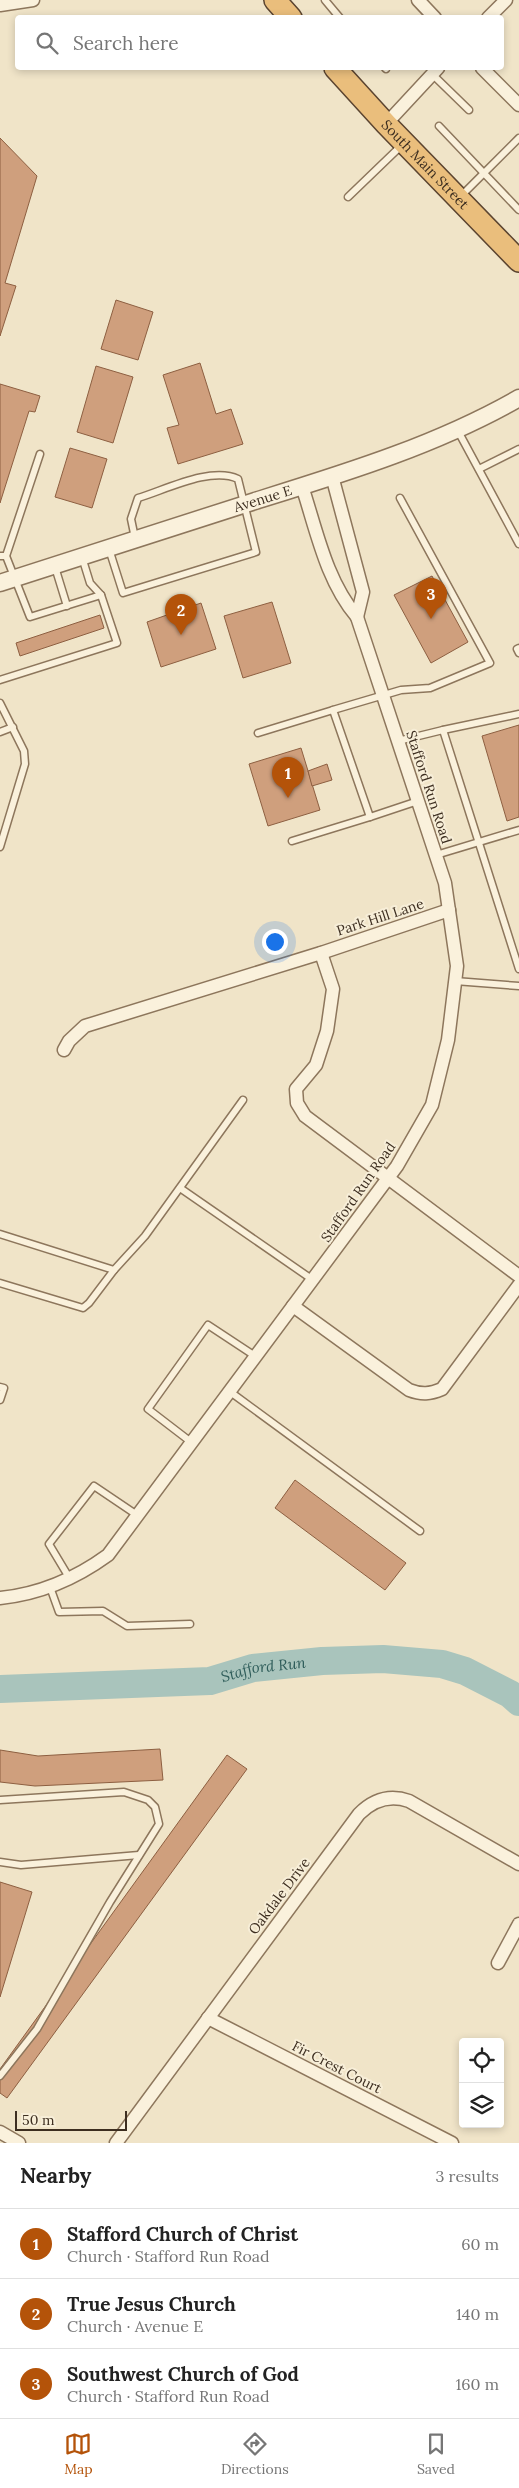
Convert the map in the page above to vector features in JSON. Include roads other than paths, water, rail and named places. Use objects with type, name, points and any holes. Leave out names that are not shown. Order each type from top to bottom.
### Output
[{"type":"highway","points":[[275,0],[288,15]]},
{"type":"highway","name":"South Main Street","points":[[337,70],[386,124],[519,261]]},
{"type":"street","points":[[0,5],[33,0]]},
{"type":"street","points":[[418,0],[432,15]]},
{"type":"street","points":[[491,15],[506,0]]},
{"type":"street","points":[[386,124],[435,70]]},
{"type":"street","points":[[484,70],[519,106]]},
{"type":"street","name":"Avenue E","points":[[0,583],[332,476],[458,429],[519,398]]},
{"type":"street","points":[[332,476],[363,592],[357,618]]},
{"type":"street","name":"Stafford Run Road","points":[[0,1598],[50,1587],[70,1579],[108,1555],[228,1391],[389,1177],[432,1104],[448,1040],[457,966],[445,883],[357,618],[341,598],[330,575],[302,486]]},
{"type":"street","name":"Park Hill Lane","points":[[64,1050],[69,1041],[85,1026],[449,910]]},
{"type":"street","points":[[321,952],[333,989],[327,1031],[316,1065],[296,1089],[297,1103],[305,1116],[519,1276]]},
{"type":"street","points":[[293,1306],[409,1390],[419,1394],[431,1394],[442,1389],[519,1285]]},
{"type":"street","name":"Oakdale Drive","points":[[116,2143],[359,1814],[370,1803],[398,1797],[409,1801],[519,1864]]},
{"type":"street","points":[[498,1963],[519,1924]]},
{"type":"street","name":"Fir Crest Court","points":[[208,2018],[452,2143]]},
{"type":"street","points":[[0,2132],[19,2143]]},
{"type":"lane","points":[[325,0],[338,15]]},
{"type":"lane","points":[[435,70],[468,110]]},
{"type":"lane","points":[[439,126],[519,210]]},
{"type":"lane","points":[[458,199],[519,138]]},
{"type":"lane","points":[[348,197],[405,143]]},
{"type":"lane","points":[[458,429],[519,544]]},
{"type":"lane","points":[[479,469],[519,449]]},
{"type":"lane","points":[[40,454],[3,556],[16,578],[30,617],[101,595]]},
{"type":"lane","points":[[109,547],[123,593],[256,552],[238,479],[229,474],[214,473],[138,498],[131,519],[135,539]]},
{"type":"lane","points":[[258,733],[401,690],[430,688],[490,663],[400,498]]},
{"type":"lane","points":[[0,680],[117,643],[101,595],[90,583],[81,556]]},
{"type":"lane","points":[[54,565],[67,606]]},
{"type":"lane","points":[[519,648],[517,649],[519,653]]},
{"type":"lane","points":[[0,703],[24,751],[25,764],[0,847]]},
{"type":"lane","points":[[333,710],[370,817]]},
{"type":"lane","points":[[398,741],[519,714]]},
{"type":"lane","points":[[0,732],[13,727]]},
{"type":"lane","points":[[443,730],[519,969]]},
{"type":"lane","points":[[292,841],[418,801]]},
{"type":"lane","points":[[436,855],[519,830]]},
{"type":"lane","points":[[456,981],[519,986]]},
{"type":"lane","points":[[0,1283],[82,1308],[89,1304],[114,1270],[145,1236],[244,1100]]},
{"type":"lane","points":[[180,1188],[313,1280]]},
{"type":"lane","points":[[0,1234],[114,1270]]},
{"type":"lane","points":[[191,1442],[148,1409],[208,1325],[255,1356]]},
{"type":"lane","points":[[0,1387],[4,1388],[0,1400]]},
{"type":"lane","points":[[228,1391],[420,1530]]},
{"type":"lane","points":[[70,1579],[49,1544],[94,1486],[138,1515]]},
{"type":"lane","points":[[50,1587],[59,1612],[103,1611],[127,1626],[190,1624]]},
{"type":"lane","points":[[0,1800],[124,1792],[138,1795],[148,1800],[155,1807],[159,1817],[159,1824],[110,1902],[37,2029],[0,2076]]},
{"type":"lane","points":[[0,1862],[21,1865],[140,1855]]},
{"type":"waterway","name":"Stafford Run","points":[[0,1689],[210,1681],[253,1668],[322,1661],[383,1659],[442,1664],[465,1671],[510,1694],[519,1702]]},
{"type":"place","name":"Southwest Church of God","points":[[431,619]]},
{"type":"place","name":"True Jesus Church","points":[[181,635]]},
{"type":"place","name":"Stafford Church of Christ","points":[[288,798]]}]
